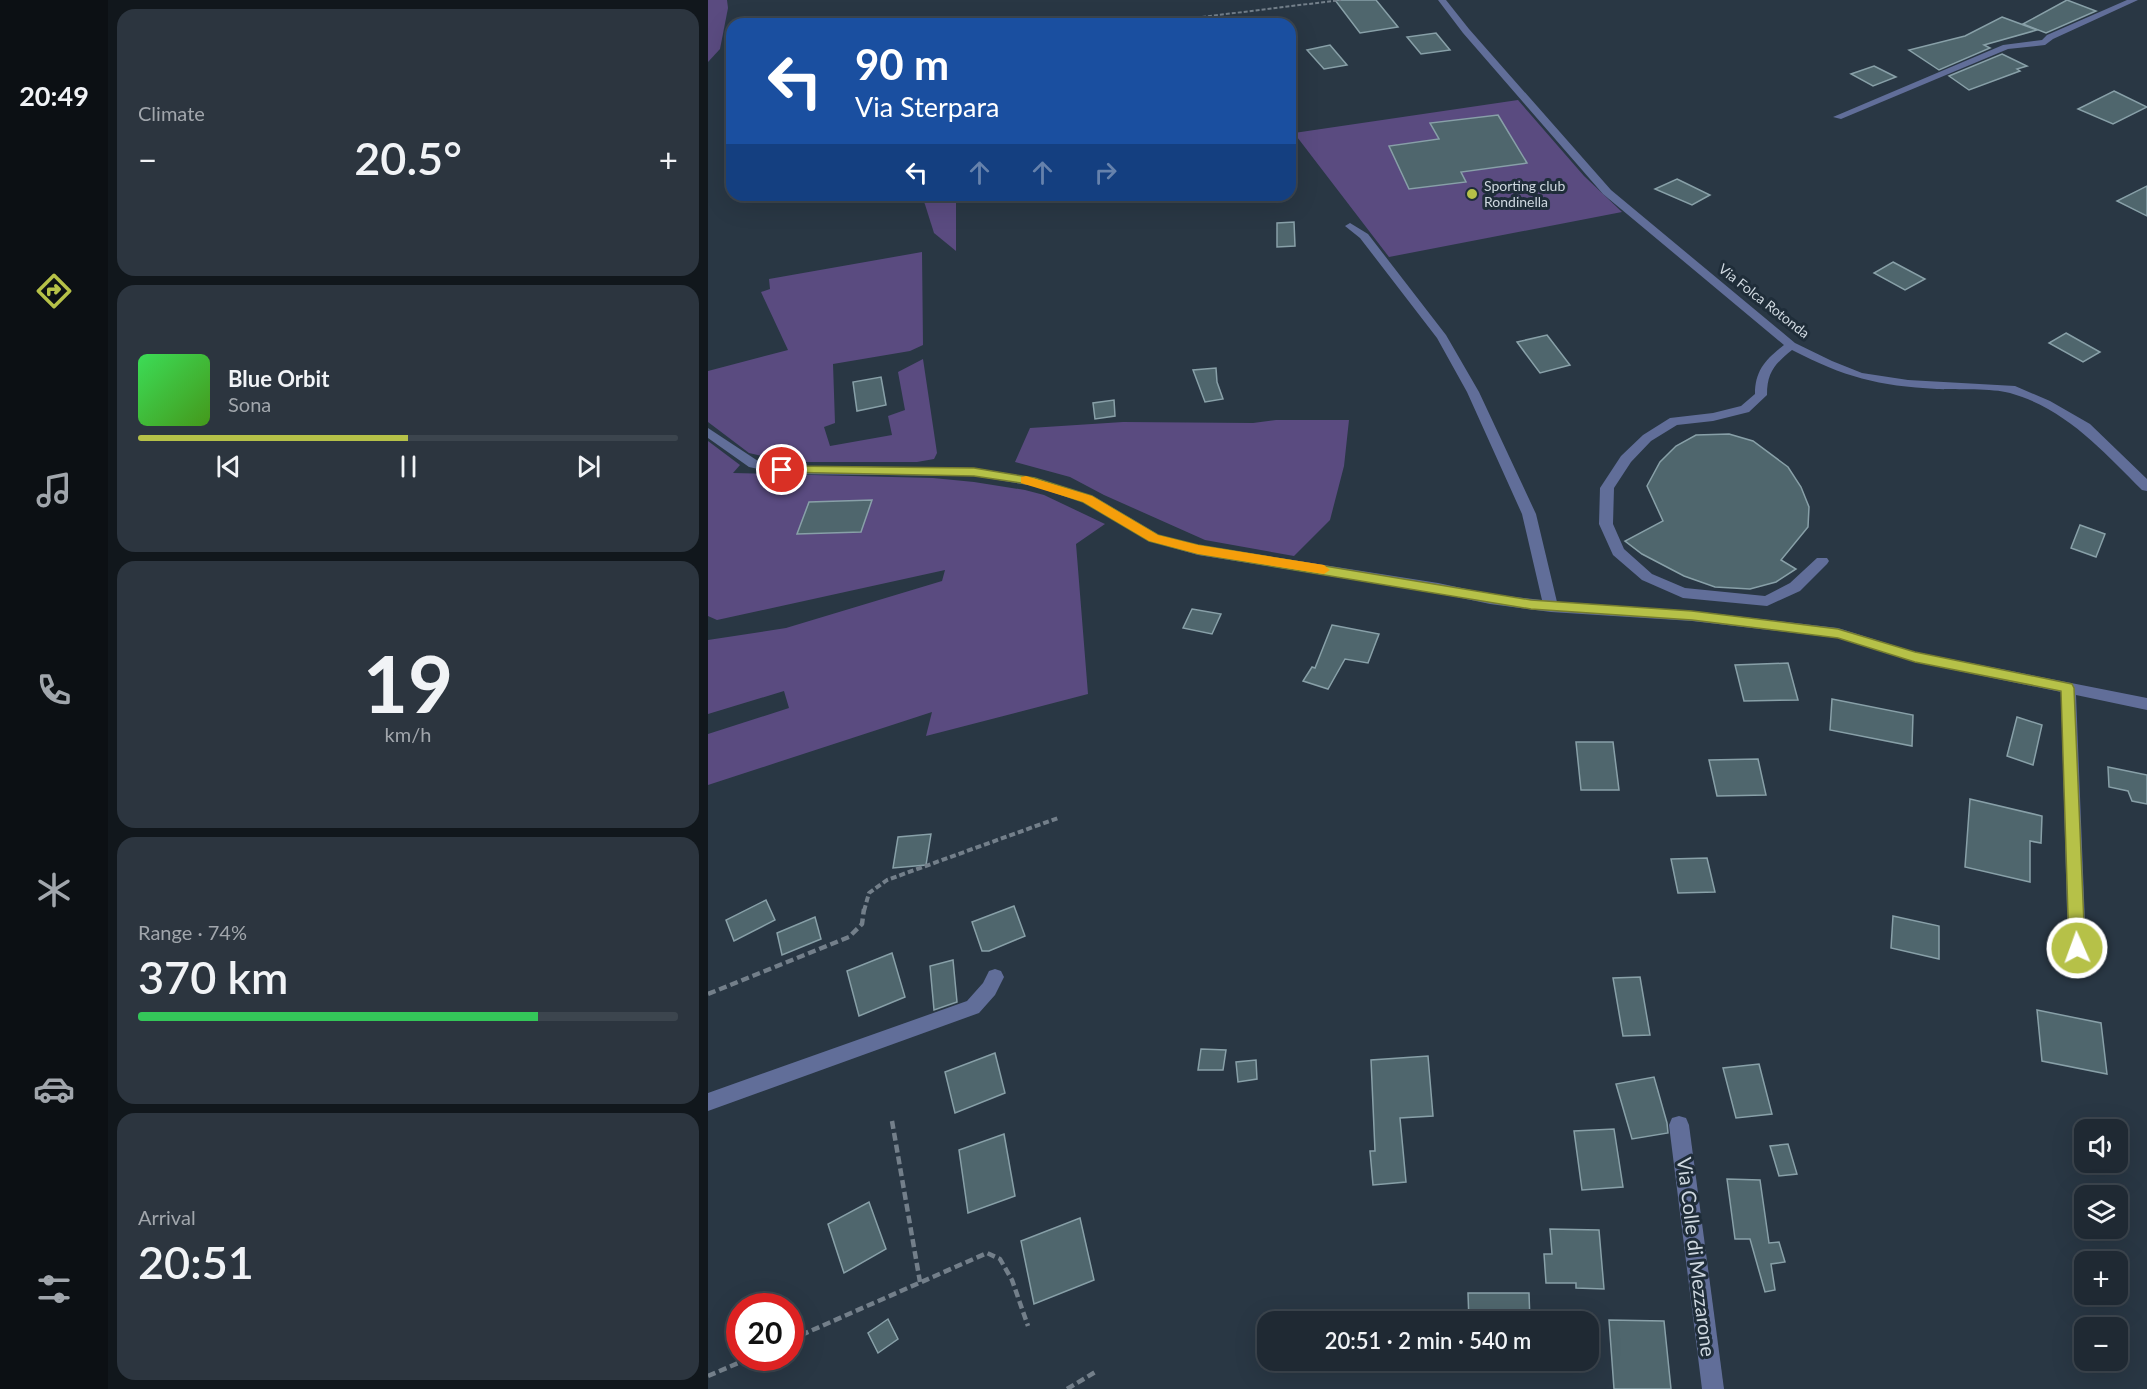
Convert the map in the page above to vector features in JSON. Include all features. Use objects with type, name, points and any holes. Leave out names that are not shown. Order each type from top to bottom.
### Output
[{"type":"street","name":"Via Folca Rotonda","points":[[1442,0],[1466,31],[1607,192],[1791,345],[1828,364],[1860,376],[1908,384],[2011,390],[2046,404],[2086,427],[2147,487]]},
{"type":"street","points":[[1838,117],[2006,47],[2045,42],[2050,37],[2134,0]]},
{"type":"street","points":[[1350,226],[1364,236],[1442,337],[1473,392],[1529,514],[1551,607]]},
{"type":"street","points":[[1791,345],[1766,366],[1760,378],[1761,395],[1745,409],[1713,417],[1674,420],[1647,438],[1626,459],[1607,488],[1606,524],[1618,552],[1647,577],[1683,593],[1767,601],[1795,587],[1822,561]]},
{"type":"street","points":[[708,432],[754,464],[782,470],[974,472],[1035,482],[1088,499],[1154,538],[1198,550],[1438,588],[1490,599],[1551,607],[1692,616],[1838,633],[1915,657],[2147,704]]},
{"type":"street","points":[[2068,688],[2077,948]]},
{"type":"street","points":[[708,1102],[973,1007],[989,989],[995,977]]},
{"type":"street","name":"Via Colle di Mezzarone","points":[[1679,1125],[1713,1389]]},
{"type":"path","points":[[1202,17],[1341,0]]},
{"type":"path","points":[[708,994],[849,936],[862,924],[864,899],[870,889],[886,880],[1058,818]]},
{"type":"path","points":[[892,1121],[920,1282]]},
{"type":"path","points":[[804,1334],[987,1253],[1000,1259],[1006,1269],[1028,1326]]},
{"type":"path","points":[[708,1376],[726,1368]]},
{"type":"path","points":[[1067,1389],[1097,1371]]},
{"type":"shaded area","points":[[708,0],[727,0],[728,8],[720,49],[708,62]]},
{"type":"shaded area","name":"Sporting club Rondinella","points":[[1518,100],[1584,176],[1622,212],[1389,257],[1296,133]]},
{"type":"shaded area","points":[[924,201],[956,201],[956,251],[934,233]]},
{"type":"shaded area","points":[[922,252],[923,345],[910,351],[833,364],[835,423],[824,427],[830,446],[892,435],[888,416],[905,410],[898,372],[923,359],[937,453],[934,459],[917,462],[787,462],[749,453],[708,422],[708,371],[788,350],[761,292],[770,289],[769,279]]},
{"type":"shaded area","points":[[1276,420],[1349,420],[1344,466],[1330,520],[1294,556],[1205,540],[1104,495],[1070,477],[1015,462],[1030,428],[1123,422],[1253,423]]},
{"type":"shaded area","points":[[708,441],[740,465],[733,473],[933,478],[974,482],[1044,495],[1105,524],[1076,544],[1088,694],[926,736],[932,712],[708,785],[708,734],[789,708],[784,691],[708,714],[708,640],[786,628],[942,581],[945,570],[717,620],[708,616]]},
{"type":"building","points":[[1335,0],[1376,0],[1398,27],[1360,33]]},
{"type":"building","points":[[2067,0],[2096,11],[2046,33],[2023,24]]},
{"type":"building","points":[[2002,17],[2037,30],[1984,45],[1990,48],[1939,70],[1909,50],[1965,36]]},
{"type":"building","points":[[1436,33],[1450,50],[1421,54],[1407,37]]},
{"type":"building","points":[[1330,45],[1347,65],[1324,69],[1307,50]]},
{"type":"building","points":[[2002,54],[2027,66],[2017,69],[2020,71],[1969,90],[1949,76]]},
{"type":"building","points":[[1874,66],[1896,77],[1873,86],[1851,74]]},
{"type":"building","points":[[2114,91],[2147,107],[2113,124],[2078,109]]},
{"type":"building","points":[[1498,115],[1527,163],[1461,172],[1466,182],[1409,189],[1389,146],[1439,139],[1430,123]]},
{"type":"building","points":[[1677,179],[1710,195],[1692,205],[1655,189]]},
{"type":"building","points":[[2147,186],[2147,216],[2117,201]]},
{"type":"building","points":[[1294,222],[1295,246],[1277,247],[1277,223]]},
{"type":"building","points":[[1893,262],[1925,279],[1905,290],[1874,273]]},
{"type":"building","points":[[2066,333],[2100,352],[2083,362],[2049,343]]},
{"type":"building","points":[[1547,335],[1570,365],[1540,373],[1517,342]]},
{"type":"building","points":[[1216,368],[1217,382],[1223,399],[1205,402],[1193,370]]},
{"type":"building","points":[[881,377],[886,405],[857,411],[853,382]]},
{"type":"building","points":[[1114,400],[1115,416],[1095,419],[1093,403]]},
{"type":"building","points":[[1729,434],[1753,441],[1788,467],[1801,487],[1809,507],[1808,527],[1781,560],[1796,569],[1776,582],[1750,589],[1715,587],[1684,576],[1642,554],[1625,541],[1663,521],[1647,486],[1660,462],[1676,446],[1696,435]]},
{"type":"building","points":[[872,500],[861,532],[797,534],[809,502]]},
{"type":"building","points":[[2080,525],[2105,534],[2096,557],[2071,548]]},
{"type":"building","points":[[1192,609],[1221,614],[1212,634],[1183,628]]},
{"type":"building","points":[[1332,625],[1379,634],[1368,663],[1345,659],[1328,689],[1303,681],[1312,667],[1315,668]]},
{"type":"building","points":[[1788,663],[1798,700],[1744,701],[1735,665]]},
{"type":"building","points":[[1832,699],[1913,715],[1912,746],[1830,730]]},
{"type":"building","points":[[2017,717],[2042,725],[2033,765],[2007,756]]},
{"type":"building","points":[[1576,742],[1613,742],[1619,790],[1581,790]]},
{"type":"building","points":[[1758,759],[1766,795],[1717,796],[1709,760]]},
{"type":"building","points":[[2108,767],[2147,775],[2147,804],[2132,801],[2128,791],[2109,787]]},
{"type":"building","points":[[1970,799],[2042,816],[2041,843],[2030,841],[2030,882],[1965,867]]},
{"type":"building","points":[[931,834],[926,865],[893,868],[898,837]]},
{"type":"building","points":[[1707,858],[1715,892],[1678,893],[1671,859]]},
{"type":"building","points":[[766,900],[775,920],[734,941],[726,920]]},
{"type":"building","points":[[1014,906],[1025,936],[989,951],[982,951],[972,922]]},
{"type":"building","points":[[1893,916],[1939,926],[1939,959],[1891,948]]},
{"type":"building","points":[[815,917],[821,939],[782,955],[777,933]]},
{"type":"building","points":[[892,953],[905,997],[859,1016],[847,971]]},
{"type":"building","points":[[953,960],[957,1002],[934,1010],[930,966]]},
{"type":"building","points":[[1640,977],[1650,1035],[1623,1036],[1613,978]]},
{"type":"building","points":[[2037,1010],[2101,1023],[2107,1074],[2042,1061]]},
{"type":"building","points":[[1201,1049],[1226,1050],[1223,1070],[1198,1070]]},
{"type":"building","points":[[995,1053],[1005,1093],[955,1113],[945,1072]]},
{"type":"building","points":[[1428,1056],[1433,1116],[1400,1118],[1406,1182],[1373,1185],[1370,1151],[1375,1151],[1371,1060]]},
{"type":"building","points":[[1256,1060],[1257,1079],[1238,1082],[1236,1062]]},
{"type":"building","points":[[1759,1064],[1772,1114],[1736,1118],[1723,1068]]},
{"type":"building","points":[[1654,1077],[1668,1133],[1632,1139],[1616,1084]]},
{"type":"building","points":[[1614,1129],[1623,1187],[1582,1190],[1574,1131]]},
{"type":"building","points":[[1004,1134],[1015,1196],[968,1213],[959,1150]]},
{"type":"building","points":[[1788,1144],[1797,1174],[1779,1176],[1770,1146]]},
{"type":"building","points":[[1727,1179],[1760,1180],[1769,1243],[1779,1242],[1785,1262],[1771,1264],[1775,1290],[1765,1292],[1750,1239],[1735,1239]]},
{"type":"building","points":[[869,1202],[886,1249],[844,1273],[828,1224]]},
{"type":"building","points":[[1080,1218],[1094,1280],[1034,1304],[1021,1241]]},
{"type":"building","points":[[1550,1229],[1599,1230],[1604,1289],[1576,1288],[1576,1283],[1546,1283],[1544,1254],[1552,1254]]},
{"type":"building","points":[[1468,1293],[1529,1293],[1530,1311],[1469,1311]]},
{"type":"building","points":[[888,1319],[898,1339],[878,1353],[868,1333]]},
{"type":"building","points":[[1609,1320],[1664,1321],[1671,1389],[1614,1389]]},
{"type":"slow traffic","points":[[1026,480],[1088,499],[1154,538],[1198,550],[1324,570]]},
{"type":"place","name":"Sporting club Rondinella","points":[[1472,194]]},
{"type":"route","points":[[782,470],[974,472],[1035,482],[1088,499],[1154,538],[1198,550],[1438,588],[1490,599],[1551,607],[1692,616],[1838,633],[1915,657],[2068,688],[2077,948]]}]
